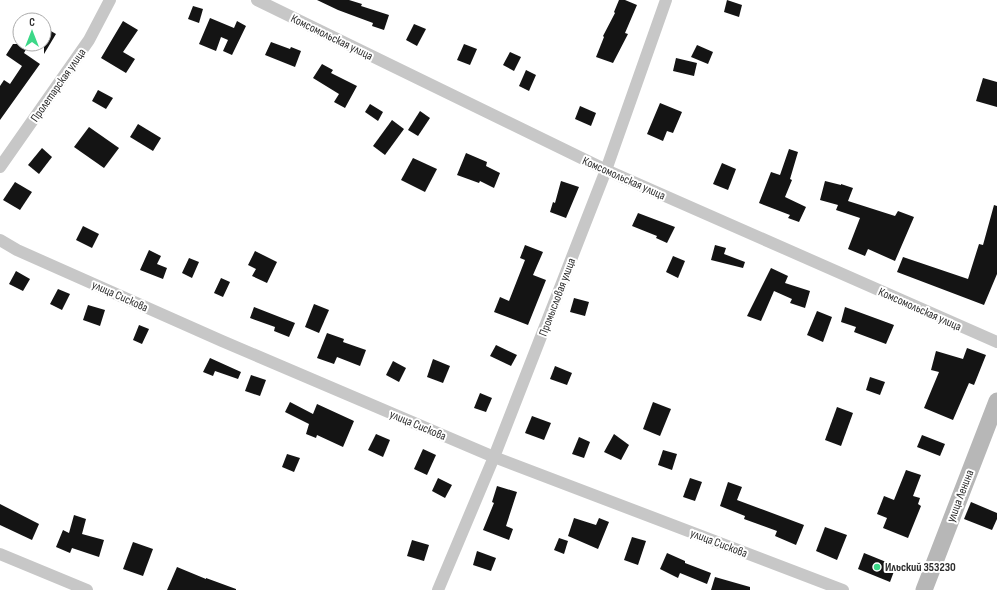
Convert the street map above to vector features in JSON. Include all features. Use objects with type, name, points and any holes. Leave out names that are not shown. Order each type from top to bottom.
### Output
[{"type":"street","name":"Пролетарская улица","points":[[0,167],[90,40],[110,0]]},
{"type":"street","name":"Комсомольская улица","points":[[257,0],[606,170],[997,342]]},
{"type":"street","name":"Промысловая улица","points":[[438,590],[494,457],[606,170],[666,0]]},
{"type":"street","name":"улица Сискова","points":[[0,240],[17,250],[222,341],[494,457],[843,590]]},
{"type":"street","name":"улица Ленина","points":[[924,590],[997,402]]},
{"type":"street","points":[[0,554],[87,590]]},
{"type":"building","points":[[317,0],[349,0],[362,4],[361,6],[389,15],[384,30],[372,26],[373,23],[338,10]]},
{"type":"building","points":[[619,0],[625,0],[637,5],[625,33],[628,34],[613,63],[596,57],[604,37],[603,36],[615,13],[614,12]]},
{"type":"building","points":[[727,0],[742,5],[739,17],[724,12]]},
{"type":"building","points":[[193,6],[203,9],[199,23],[188,19]]},
{"type":"building","points":[[210,18],[234,28],[237,21],[246,26],[232,55],[223,51],[228,40],[221,37],[216,51],[199,44]]},
{"type":"building","points":[[123,21],[138,30],[123,52],[135,59],[126,73],[101,58]]},
{"type":"building","points":[[414,24],[426,29],[417,46],[406,40]]},
{"type":"building","points":[[52,32],[56,34],[52,41]]},
{"type":"building","points":[[271,42],[290,49],[291,47],[301,51],[295,67],[265,55]]},
{"type":"building","points":[[464,44],[477,49],[470,65],[457,60]]},
{"type":"building","points":[[697,45],[713,52],[708,64],[691,57]]},
{"type":"building","points":[[12,46],[12,52],[25,52],[40,64],[0,120],[0,86],[4,80],[10,84],[22,66],[6,55]]},
{"type":"building","points":[[510,52],[521,57],[514,71],[503,65]]},
{"type":"building","points":[[676,58],[697,63],[694,76],[673,71]]},
{"type":"building","points":[[322,64],[333,70],[331,73],[357,86],[345,108],[334,102],[339,94],[313,78]]},
{"type":"building","points":[[526,70],[536,75],[529,91],[519,86]]},
{"type":"building","points":[[983,78],[997,82],[997,107],[976,101]]},
{"type":"building","points":[[98,90],[113,98],[106,109],[92,101]]},
{"type":"building","points":[[660,103],[682,112],[673,133],[667,131],[663,141],[647,134]]},
{"type":"building","points":[[370,104],[383,112],[378,121],[365,112]]},
{"type":"building","points":[[580,106],[596,113],[591,126],[575,119]]},
{"type":"building","points":[[420,111],[430,118],[418,136],[408,130]]},
{"type":"building","points":[[392,120],[404,129],[385,155],[373,146]]},
{"type":"building","points":[[138,124],[161,138],[153,151],[130,137]]},
{"type":"building","points":[[89,127],[119,148],[104,168],[74,147]]},
{"type":"building","points":[[42,148],[52,157],[39,174],[28,165]]},
{"type":"building","points":[[789,149],[798,152],[790,179],[792,180],[785,197],[806,207],[799,222],[788,218],[790,215],[759,203],[771,172],[780,175]]},
{"type":"building","points":[[466,153],[487,162],[486,166],[500,173],[494,188],[480,181],[479,183],[457,175]]},
{"type":"building","points":[[413,158],[437,169],[425,192],[401,180]]},
{"type":"building","points":[[722,163],[736,169],[728,190],[713,184]]},
{"type":"building","points":[[561,181],[579,187],[566,218],[550,212],[553,202],[555,203]]},
{"type":"building","points":[[825,181],[853,188],[848,201],[895,216],[898,211],[914,217],[895,261],[868,249],[865,256],[848,249],[860,218],[836,210],[838,205],[820,200]]},
{"type":"building","points":[[15,182],[32,192],[20,210],[3,200]]},
{"type":"building","points":[[994,205],[997,206],[997,274],[984,305],[897,272],[903,257],[968,279],[979,244],[983,245]]},
{"type":"building","points":[[638,213],[675,227],[667,243],[656,238],[657,236],[632,226]]},
{"type":"building","points":[[83,226],[99,234],[92,248],[76,240]]},
{"type":"building","points":[[525,245],[543,252],[533,275],[546,280],[528,325],[494,312],[500,297],[509,301],[525,260],[520,258]]},
{"type":"building","points":[[715,245],[726,248],[724,254],[745,262],[743,268],[711,260]]},
{"type":"building","points":[[149,250],[161,256],[157,264],[167,268],[163,279],[140,270]]},
{"type":"building","points":[[255,251],[277,262],[267,283],[252,276],[256,269],[248,265]]},
{"type":"building","points":[[673,256],[685,261],[678,278],[666,272]]},
{"type":"building","points":[[189,258],[199,262],[192,278],[182,273]]},
{"type":"building","points":[[771,268],[788,276],[785,283],[810,291],[805,308],[790,303],[792,299],[774,291],[761,321],[747,316]]},
{"type":"building","points":[[16,271],[30,279],[23,291],[9,284]]},
{"type":"building","points":[[221,278],[230,282],[223,297],[214,293]]},
{"type":"building","points":[[58,289],[70,294],[62,310],[50,304]]},
{"type":"building","points":[[574,298],[589,302],[585,316],[570,312]]},
{"type":"building","points":[[314,304],[329,310],[319,333],[305,327]]},
{"type":"building","points":[[88,305],[105,310],[100,326],[83,320]]},
{"type":"building","points":[[254,307],[295,323],[289,337],[274,331],[275,327],[250,318]]},
{"type":"building","points":[[845,307],[894,325],[886,344],[854,332],[856,327],[841,322]]},
{"type":"building","points":[[817,311],[832,317],[823,342],[807,335]]},
{"type":"building","points":[[139,325],[149,329],[142,344],[133,340]]},
{"type":"building","points":[[327,333],[344,339],[343,342],[366,350],[360,366],[337,357],[334,364],[317,358]]},
{"type":"building","points":[[496,345],[517,355],[511,366],[490,356]]},
{"type":"building","points":[[967,348],[986,355],[974,385],[969,383],[953,420],[924,408],[939,372],[931,370],[936,351],[963,359]]},
{"type":"building","points":[[210,358],[241,372],[238,379],[215,371],[213,376],[203,372]]},
{"type":"building","points":[[433,359],[450,366],[443,383],[427,377]]},
{"type":"building","points":[[393,361],[406,368],[399,382],[386,375]]},
{"type":"building","points":[[555,366],[572,373],[567,385],[550,379]]},
{"type":"building","points":[[251,375],[266,380],[260,396],[245,391]]},
{"type":"building","points":[[870,377],[885,382],[880,395],[866,390]]},
{"type":"building","points":[[480,393],[492,398],[486,412],[474,408]]},
{"type":"building","points":[[290,402],[313,414],[317,404],[354,421],[343,447],[317,435],[316,438],[306,434],[309,424],[285,412]]},
{"type":"building","points":[[653,402],[671,409],[660,436],[643,429]]},
{"type":"building","points":[[837,407],[853,413],[841,446],[825,440]]},
{"type":"building","points":[[532,416],[551,423],[544,440],[525,433]]},
{"type":"building","points":[[376,434],[390,440],[383,457],[368,450]]},
{"type":"building","points":[[614,434],[629,445],[621,460],[604,452]]},
{"type":"building","points":[[922,435],[945,444],[940,456],[917,447]]},
{"type":"building","points":[[579,437],[590,442],[584,458],[572,454]]},
{"type":"building","points":[[423,449],[436,455],[427,475],[414,469]]},
{"type":"building","points":[[663,450],[677,454],[672,470],[658,465]]},
{"type":"building","points":[[287,454],[300,458],[294,472],[282,467]]},
{"type":"building","points":[[906,470],[921,475],[913,496],[920,498],[918,504],[921,506],[908,538],[883,528],[887,518],[877,514],[884,496],[894,500]]},
{"type":"building","points":[[438,478],[452,485],[445,498],[432,491]]},
{"type":"building","points":[[690,478],[702,482],[695,501],[683,497]]},
{"type":"building","points":[[728,482],[742,487],[737,500],[804,525],[796,545],[775,536],[777,531],[744,519],[745,516],[720,506]]},
{"type":"building","points":[[497,486],[517,492],[506,526],[513,529],[509,540],[483,530],[494,503],[492,502]]},
{"type":"building","points":[[971,502],[997,513],[997,519],[992,530],[964,519]]},
{"type":"building","points":[[0,504],[39,524],[32,540],[0,525]]},
{"type":"building","points":[[74,515],[86,519],[82,534],[104,540],[99,557],[72,548],[70,553],[56,547],[63,530],[69,533]]},
{"type":"building","points":[[574,518],[596,525],[599,518],[609,522],[598,549],[568,536]]},
{"type":"building","points":[[825,527],[847,535],[837,560],[816,551]]},
{"type":"building","points":[[632,537],[646,541],[638,565],[624,560]]},
{"type":"building","points":[[559,538],[568,541],[564,554],[554,550]]},
{"type":"building","points":[[412,540],[429,545],[424,561],[407,556]]},
{"type":"building","points":[[133,542],[153,549],[143,576],[123,569]]},
{"type":"building","points":[[477,551],[496,558],[491,571],[473,565]]},
{"type":"building","points":[[667,553],[685,561],[685,563],[711,573],[707,584],[680,573],[678,578],[660,569]]},
{"type":"building","name":"Ильский 353230","points":[[864,553],[896,566],[890,582],[858,569]]},
{"type":"building","points":[[177,567],[236,589],[236,590],[167,590]]},
{"type":"building","points":[[715,577],[750,587],[750,590],[711,590]]},
{"type":"place","name":"Ильский 353230","points":[[877,567]]}]
